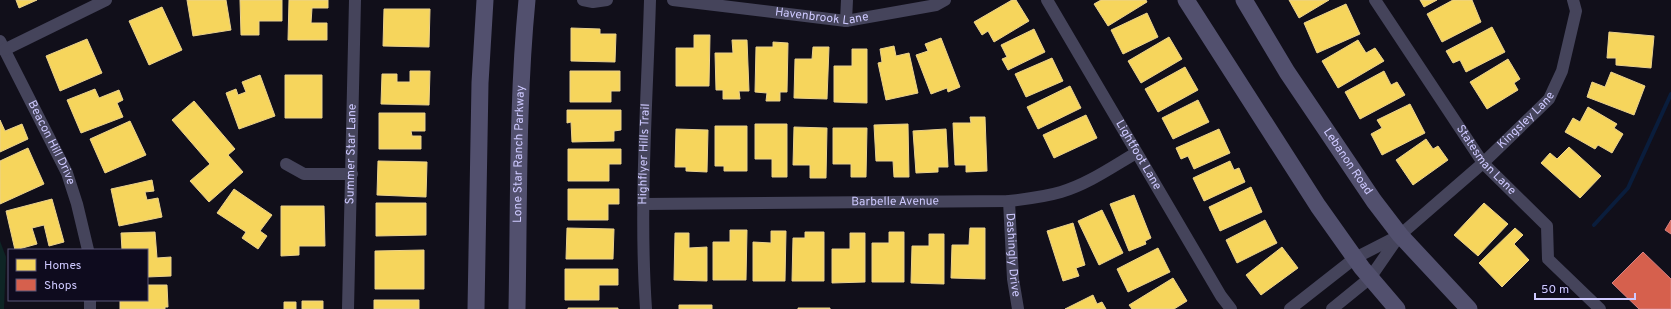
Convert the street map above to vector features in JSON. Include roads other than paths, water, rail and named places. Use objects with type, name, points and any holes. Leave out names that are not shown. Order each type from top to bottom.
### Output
[{"type":"main road","points":[[476,309],[480,83],[485,0]]},
{"type":"main road","name":"Lone Star Ranch Parkway","points":[[517,309],[521,91],[523,38],[527,0]]},
{"type":"main road","points":[[1186,0],[1314,199],[1370,278],[1397,309]]},
{"type":"main road","name":"Lebanon Road","points":[[1244,0],[1287,72],[1374,201],[1400,235],[1447,288],[1469,309]]},
{"type":"street","points":[[2,46],[106,0]]},
{"type":"street","name":"Summer Star Lane","points":[[348,309],[355,0]]},
{"type":"street","points":[[584,0],[593,2],[607,0]]},
{"type":"street","name":"Highflyer Hills Trail","points":[[646,309],[643,256],[643,204],[650,0]]},
{"type":"street","name":"Havenbrook Lane","points":[[672,0],[846,21],[936,5],[944,0]]},
{"type":"street","points":[[846,21],[848,0]]},
{"type":"street","name":"Lightfoot Lane","points":[[1047,0],[1221,296],[1231,309]]},
{"type":"street","name":"Statesman Lane","points":[[1375,0],[1483,163],[1547,226],[1548,259],[1600,309]]},
{"type":"street","name":"Kingsley Lane","points":[[1290,309],[1355,258],[1400,235],[1483,163],[1549,99],[1562,71],[1574,6]]},
{"type":"street","name":"Beacon Hill Drive","points":[[2,46],[67,172],[77,204],[88,249]]},
{"type":"street","name":"Barbelle Avenue","points":[[643,204],[1009,201],[1042,197],[1063,192],[1084,183],[1136,153]]},
{"type":"street","points":[[286,164],[304,174],[352,174]]},
{"type":"street","name":"Dashingly Drive","points":[[1009,201],[1013,279],[1018,309]]},
{"type":"street","name":"Kingsley Lane","points":[[1332,309],[1370,278],[1400,235]]},
{"type":"waterway","points":[[1594,225],[1628,188],[1671,94]]}]
